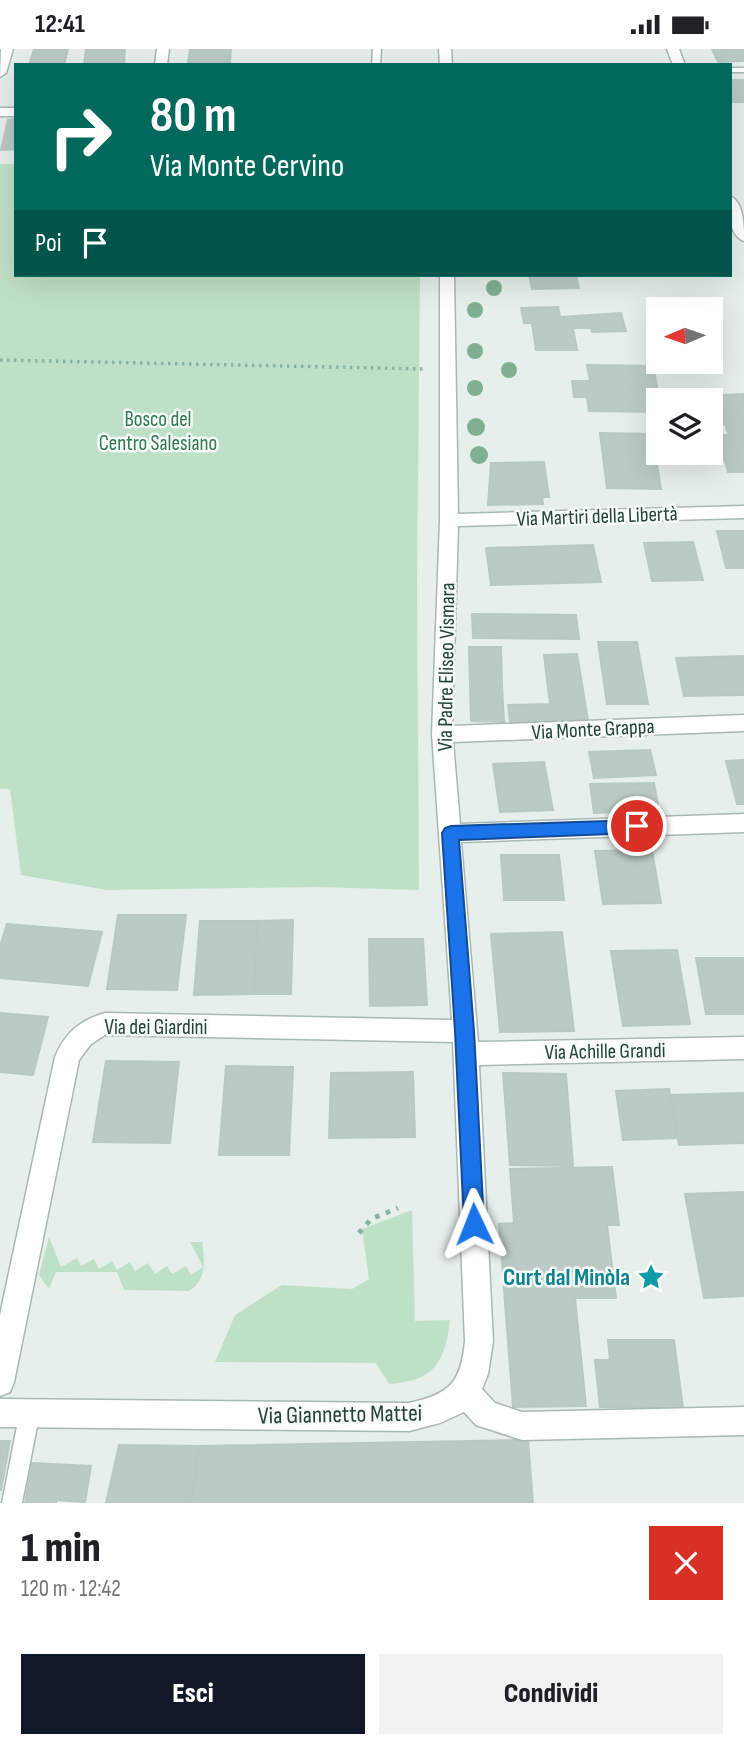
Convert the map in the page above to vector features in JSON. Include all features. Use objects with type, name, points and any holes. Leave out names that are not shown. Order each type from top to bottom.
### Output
[{"type":"street","points":[[0,73],[7,49]]},
{"type":"street","points":[[732,205],[744,237]]},
{"type":"street","name":"Via Padre Eliseo Vismara","points":[[447,277],[449,520],[442,734],[465,1042],[479,1341],[478,1360],[465,1392]]},
{"type":"street","name":"Via Martiri della Libertà","points":[[449,520],[744,512]]},
{"type":"street","name":"Via Monte Grappa","points":[[442,734],[744,723]]},
{"type":"street","points":[[451,833],[744,823]]},
{"type":"street","name":"Via dei Giardini","points":[[0,1382],[67,1057],[74,1043],[94,1026],[105,1024],[465,1042]]},
{"type":"street","name":"Via Achille Grandi","points":[[465,1042],[744,1048]]},
{"type":"street","points":[[465,1392],[486,1415],[522,1426],[744,1421]]},
{"type":"street","name":"Via Giannetto Mattei","points":[[0,1413],[30,1411],[409,1417],[436,1412],[453,1405],[465,1392]]},
{"type":"lane","points":[[12,1503],[30,1411]]},
{"type":"path","points":[[0,360],[448,370]]},
{"type":"path","points":[[359,1233],[365,1223],[374,1216],[398,1208]]},
{"type":"green space","name":"Bosco del Centro Salesiano","points":[[0,164],[14,164],[14,277],[420,277],[417,582],[419,890],[316,887],[107,890],[21,875],[10,789],[0,789]]},
{"type":"green space","points":[[412,1210],[415,1321],[450,1320],[445,1348],[440,1359],[426,1374],[416,1379],[389,1384],[376,1363],[215,1362],[235,1315],[282,1285],[352,1289],[369,1279],[362,1229]]},
{"type":"green space","points":[[49,1237],[61,1267],[77,1258],[81,1266],[94,1259],[99,1269],[112,1261],[117,1270],[130,1262],[135,1271],[148,1263],[155,1274],[167,1266],[172,1274],[186,1266],[191,1275],[203,1267],[190,1242],[202,1242],[204,1256],[203,1269],[202,1275],[189,1291],[124,1290],[117,1272],[56,1272],[49,1289],[39,1275]]},
{"type":"building","points":[[34,49],[68,49],[64,63],[30,63]]},
{"type":"building","points":[[86,49],[125,49],[124,63],[84,63]]},
{"type":"building","points":[[190,49],[231,49],[230,63],[188,63]]},
{"type":"building","points":[[712,49],[744,49],[744,61],[718,62]]},
{"type":"building","points":[[732,80],[744,80],[744,102],[733,102]]},
{"type":"building","points":[[14,119],[14,149],[1,150],[8,120]]},
{"type":"building","points":[[529,277],[576,277],[579,288],[532,289]]},
{"type":"building","points":[[558,307],[560,317],[621,313],[626,331],[592,332],[591,328],[573,328],[577,350],[536,350],[532,323],[524,323],[521,308]]},
{"type":"building","points":[[587,365],[646,366],[646,375],[655,375],[657,388],[646,388],[646,412],[589,411],[587,397],[574,397],[572,381],[590,381]]},
{"type":"building","points":[[744,394],[744,472],[728,472],[723,455],[723,435],[729,435],[723,424],[723,395]]},
{"type":"building","points":[[600,433],[646,434],[646,465],[657,465],[661,489],[607,488]]},
{"type":"building","points":[[544,462],[549,497],[542,497],[543,504],[488,505],[491,463]]},
{"type":"building","points":[[717,531],[744,531],[744,568],[726,568]]},
{"type":"building","points":[[693,542],[703,580],[652,581],[644,543]]},
{"type":"building","points":[[593,545],[601,582],[491,585],[486,548]]},
{"type":"building","points":[[472,614],[576,615],[579,639],[473,638]]},
{"type":"building","points":[[598,642],[637,642],[648,704],[607,704]]},
{"type":"building","points":[[469,647],[501,647],[502,685],[470,685]]},
{"type":"building","points":[[577,654],[588,720],[510,722],[508,705],[550,704],[544,655]]},
{"type":"building","points":[[744,656],[744,695],[684,696],[676,658]]},
{"type":"building","points":[[470,685],[502,685],[504,722],[471,721]]},
{"type":"building","points":[[650,750],[656,775],[594,778],[589,752]]},
{"type":"building","points":[[744,760],[744,804],[737,804],[726,761]]},
{"type":"building","points":[[544,762],[553,810],[500,812],[493,764]]},
{"type":"building","points":[[654,783],[659,811],[594,813],[590,784]]},
{"type":"building","points":[[652,850],[661,903],[603,904],[595,851]]},
{"type":"building","points":[[501,855],[559,855],[564,900],[504,900]]},
{"type":"building","points":[[118,915],[186,915],[177,990],[107,989]]},
{"type":"building","points":[[293,920],[291,994],[254,994],[257,921]]},
{"type":"building","points":[[200,921],[257,921],[254,994],[194,995]]},
{"type":"building","points":[[7,924],[102,932],[88,986],[0,978],[0,947]]},
{"type":"building","points":[[562,932],[574,1031],[500,1032],[491,934]]},
{"type":"building","points":[[369,939],[423,939],[427,1005],[370,1006]]},
{"type":"building","points":[[677,950],[690,1024],[623,1026],[611,951]]},
{"type":"building","points":[[696,958],[744,958],[744,1014],[706,1014]]},
{"type":"building","points":[[0,1013],[48,1017],[33,1075],[0,1072]]},
{"type":"building","points":[[106,1061],[179,1062],[170,1143],[93,1142]]},
{"type":"building","points":[[226,1066],[293,1067],[289,1155],[219,1155]]},
{"type":"building","points":[[413,1072],[415,1137],[329,1138],[331,1073]]},
{"type":"building","points":[[503,1073],[566,1074],[573,1166],[510,1165]]},
{"type":"building","points":[[669,1089],[677,1138],[623,1140],[616,1091]]},
{"type":"building","points":[[744,1093],[744,1143],[679,1145],[670,1095]]},
{"type":"building","points":[[612,1167],[619,1225],[607,1225],[616,1298],[575,1298],[586,1406],[513,1407],[499,1224],[514,1223],[510,1169]]},
{"type":"building","points":[[744,1192],[744,1296],[704,1298],[685,1194]]},
{"type":"building","points":[[608,1340],[674,1340],[683,1408],[600,1407],[595,1360],[610,1360]]},
{"type":"building","points":[[528,1440],[533,1503],[191,1503],[199,1446]]},
{"type":"building","points":[[0,1441],[10,1441],[1,1490],[0,1490]]},
{"type":"building","points":[[119,1445],[199,1446],[191,1503],[106,1503]]},
{"type":"building","points":[[32,1463],[91,1466],[85,1502],[56,1500],[56,1503],[25,1503]]},
{"type":"place","name":"Curt dal Minòla","points":[[651,1277]]},
{"type":"route","points":[[474,1224],[465,1031],[451,833],[637,826]]}]
